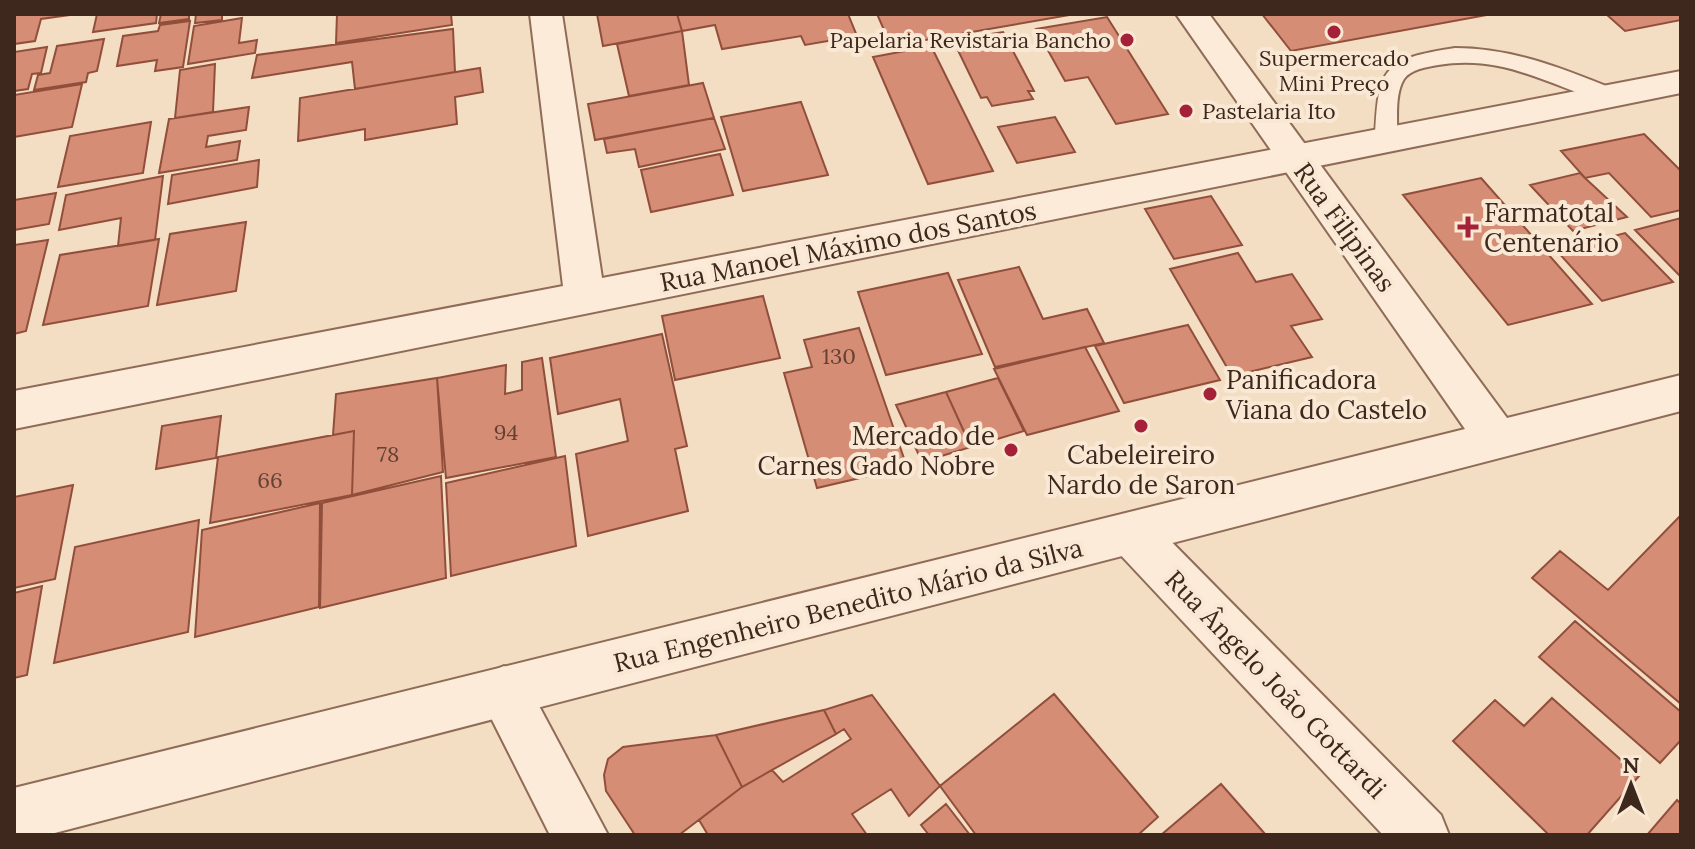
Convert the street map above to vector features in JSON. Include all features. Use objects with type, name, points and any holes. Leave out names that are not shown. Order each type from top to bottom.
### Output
[{"type":"street","points":[[546,14],[585,298]]},
{"type":"street","name":"Rua Filipinas","points":[[1192,14],[1498,440]]},
{"type":"street","name":"Rua Manoel Máximo dos Santos","points":[[14,410],[1681,82]]},
{"type":"street","name":"Rua Engenheiro Benedito Mário da Silva","points":[[14,816],[1498,440],[1674,402]]},
{"type":"street","name":"Rua Ângelo João Gottardi","points":[[1132,534],[1421,835]]},
{"type":"street","points":[[504,692],[580,835]]},
{"type":"lane","points":[[1386,140],[1388,99],[1394,77],[1411,63],[1456,53],[1528,63],[1610,96]]},
{"type":"building","points":[[14,14],[77,14],[41,19],[35,41],[14,44]]},
{"type":"building","points":[[97,14],[157,14],[156,23],[93,32]]},
{"type":"building","points":[[161,14],[189,14],[189,19],[159,23]]},
{"type":"building","points":[[196,14],[222,14],[222,20],[195,23]]},
{"type":"building","points":[[337,14],[451,14],[452,25],[336,43]]},
{"type":"building","points":[[597,14],[677,14],[682,31],[603,46]]},
{"type":"building","points":[[677,14],[848,14],[857,36],[805,45],[801,36],[722,49],[715,25],[682,31]]},
{"type":"building","points":[[877,14],[1075,14],[891,46]]},
{"type":"building","name":"Supermercado Mini Preço","points":[[1262,14],[1492,14],[1291,51]]},
{"type":"building","points":[[1606,14],[1681,14],[1681,20],[1625,31]]},
{"type":"building","points":[[1107,17],[1168,114],[1116,124],[1088,77],[1065,81],[1036,29]]},
{"type":"building","points":[[242,18],[239,43],[257,40],[255,53],[188,64],[194,26]]},
{"type":"building","points":[[190,21],[183,67],[155,71],[157,60],[117,66],[123,36],[158,31],[160,25]]},
{"type":"building","points":[[453,29],[455,72],[355,89],[352,62],[252,78],[257,55]]},
{"type":"building","points":[[682,31],[689,85],[629,96],[617,44]]},
{"type":"building","points":[[1003,32],[1034,91],[1028,91],[1033,99],[992,106],[987,97],[981,98],[953,40]]},
{"type":"building","points":[[104,39],[97,71],[88,73],[86,82],[34,90],[38,75],[50,73],[57,46]]},
{"type":"building","points":[[931,46],[993,171],[928,184],[873,57]]},
{"type":"building","points":[[47,47],[41,73],[32,74],[28,89],[14,91],[14,52]]},
{"type":"building","points":[[215,64],[213,112],[175,118],[180,70]]},
{"type":"building","points":[[480,68],[483,92],[455,97],[457,124],[365,140],[365,129],[298,141],[300,98]]},
{"type":"building","points":[[703,83],[714,118],[595,140],[588,104]]},
{"type":"building","points":[[82,84],[72,127],[14,137],[14,95]]},
{"type":"building","points":[[801,102],[828,175],[743,191],[721,117]]},
{"type":"building","points":[[249,107],[246,130],[208,136],[206,147],[240,141],[237,160],[159,173],[169,119]]},
{"type":"building","points":[[1055,117],[1075,152],[1017,163],[998,127]]},
{"type":"building","points":[[714,118],[725,149],[639,167],[635,149],[607,153],[604,139]]},
{"type":"building","points":[[151,122],[143,173],[58,187],[70,136]]},
{"type":"building","points":[[1644,134],[1681,171],[1681,210],[1651,217],[1609,173],[1585,178],[1561,151]]},
{"type":"building","points":[[720,154],[733,195],[651,212],[641,170]]},
{"type":"building","points":[[259,160],[257,187],[168,204],[172,175]]},
{"type":"building","points":[[1580,173],[1627,217],[1573,231],[1530,185]]},
{"type":"building","points":[[163,176],[155,240],[118,246],[121,218],[59,230],[66,195]]},
{"type":"building","points":[[1481,178],[1592,304],[1508,325],[1403,195]]},
{"type":"building","points":[[56,193],[49,224],[14,230],[14,200]]},
{"type":"building","points":[[1211,196],[1242,245],[1174,259],[1145,209]]},
{"type":"building","points":[[1681,218],[1681,277],[1635,230]]},
{"type":"building","points":[[246,222],[236,291],[157,305],[170,234]]},
{"type":"building","points":[[1625,233],[1673,282],[1602,301],[1557,251]]},
{"type":"building","points":[[159,239],[148,306],[43,325],[60,255]]},
{"type":"building","points":[[48,240],[26,331],[14,334],[14,245]]},
{"type":"building","points":[[1238,253],[1256,282],[1292,274],[1322,319],[1291,326],[1312,357],[1232,376],[1170,269]]},
{"type":"building","points":[[1019,267],[1043,319],[1087,309],[1104,343],[995,367],[958,280]]},
{"type":"building","points":[[948,273],[982,354],[886,375],[858,292]]},
{"type":"building","points":[[763,296],[780,358],[675,380],[662,316]]},
{"type":"building","points":[[1188,325],[1220,380],[1124,403],[1095,346]]},
{"type":"building","points":[[859,328],[907,467],[817,488],[784,373],[812,367],[804,340]]},
{"type":"building","points":[[662,334],[687,446],[675,449],[688,511],[588,536],[576,454],[628,441],[620,399],[558,414],[550,358]]},
{"type":"building","points":[[1085,347],[1119,411],[1027,435],[994,369]]},
{"type":"building","points":[[542,358],[556,457],[446,478],[437,378],[506,365],[505,394],[522,390],[522,362]]},
{"type":"building","points":[[437,378],[443,472],[352,495],[354,431],[333,435],[336,394]]},
{"type":"building","points":[[998,378],[1024,431],[971,447],[946,392]]},
{"type":"building","points":[[946,392],[971,447],[922,462],[896,405]]},
{"type":"building","points":[[221,416],[216,458],[156,469],[162,426]]},
{"type":"building","points":[[354,431],[352,495],[210,523],[218,457]]},
{"type":"building","points":[[565,456],[576,546],[451,576],[446,483]]},
{"type":"building","points":[[441,476],[446,578],[320,608],[322,503]]},
{"type":"building","points":[[73,485],[55,579],[14,588],[14,497]]},
{"type":"building","points":[[320,503],[319,607],[195,637],[202,530]]},
{"type":"building","points":[[1681,515],[1681,704],[1532,578],[1560,551],[1608,590]]},
{"type":"building","points":[[199,520],[188,632],[54,663],[75,547]]},
{"type":"building","points":[[42,586],[27,675],[14,678],[14,593]]},
{"type":"building","points":[[1575,621],[1681,712],[1681,740],[1660,763],[1539,657]]},
{"type":"building","points":[[1054,694],[1158,817],[1138,835],[976,835],[940,786]]},
{"type":"building","points":[[872,695],[940,786],[909,816],[891,789],[852,814],[867,835],[708,835],[699,820],[742,787],[772,770],[783,782],[851,739],[844,729],[836,734],[824,710]]},
{"type":"building","points":[[1552,698],[1639,776],[1587,835],[1549,835],[1453,741],[1495,700],[1524,726]]},
{"type":"building","points":[[824,710],[836,734],[742,787],[716,735]]},
{"type":"building","points":[[716,735],[742,787],[679,835],[635,835],[606,791],[604,775],[608,759],[623,747]]},
{"type":"building","points":[[1221,784],[1266,835],[1161,835]]},
{"type":"building","points":[[1677,800],[1681,804],[1681,835],[1647,835]]},
{"type":"building","points":[[946,804],[970,835],[929,835],[921,825]]},
{"type":"place","name":"Supermercado Mini Preço","points":[[1334,32]]},
{"type":"place","name":"Papelaria Revistaria Bancho","points":[[1127,40]]},
{"type":"place","name":"Pastelaria Ito","points":[[1186,111]]},
{"type":"place","name":"Farmatotal Centenário","points":[[1468,227]]},
{"type":"place","name":"Panificadora Viana do Castelo","points":[[1210,394]]},
{"type":"place","name":"Cabeleireiro Nardo de Saron","points":[[1141,426]]},
{"type":"place","name":"Mercado de Carnes Gado Nobre","points":[[1011,450]]}]
